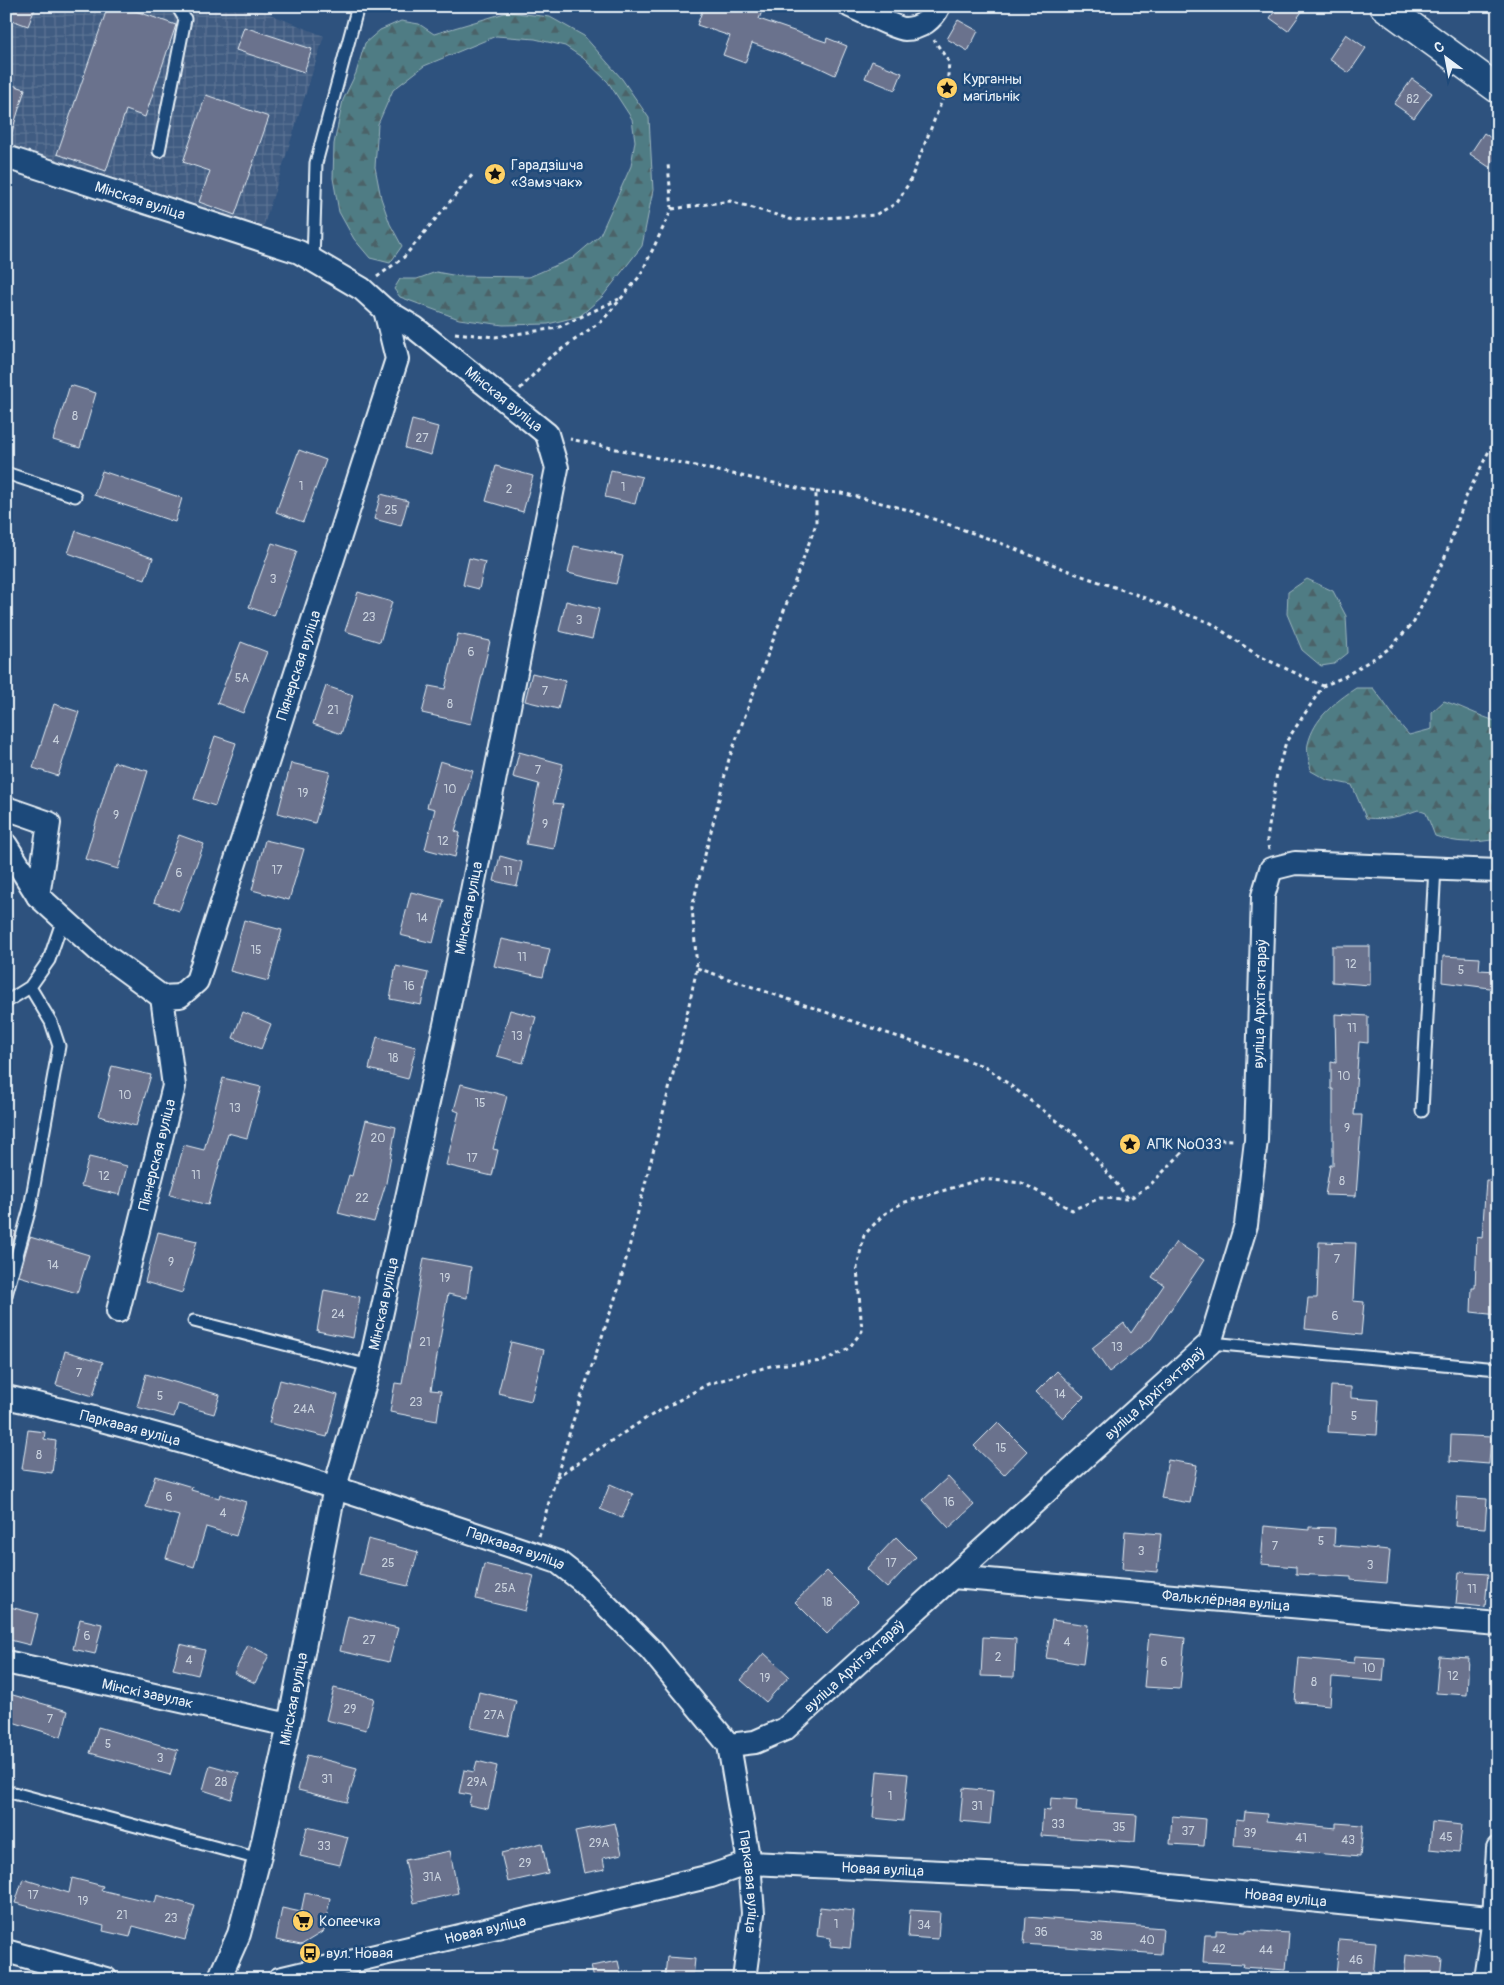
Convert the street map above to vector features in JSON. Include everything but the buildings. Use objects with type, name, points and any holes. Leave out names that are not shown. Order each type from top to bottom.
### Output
[{"type":"street","points":[[850,6],[904,29],[924,24],[936,13],[939,6]]},
{"type":"street","points":[[1384,6],[1498,89]]},
{"type":"street","name":"Мінская вуліца","points":[[6,157],[299,252],[362,289],[385,310],[415,328],[547,434],[557,468],[446,1020],[370,1366],[335,1487],[289,1725],[259,1859],[239,1934],[219,1979]]},
{"type":"street","name":"Піянерская вуліца","points":[[118,1311],[174,1086],[162,997],[180,996],[196,981],[200,971],[397,359],[385,310]]},
{"type":"street","points":[[6,808],[49,823],[38,896]]},
{"type":"street","points":[[6,845],[38,896],[99,952],[162,997]]},
{"type":"street","points":[[1271,869],[1294,862],[1498,871]]},
{"type":"street","name":"вуліца Архітэктараў","points":[[729,1745],[755,1742],[785,1729],[1210,1343],[1246,1225],[1256,1140],[1263,896],[1271,869]]},
{"type":"street","name":"Паркавая вуліца","points":[[6,1397],[87,1415],[335,1487],[558,1562],[581,1580],[651,1650],[729,1745],[749,1863],[753,1913],[744,1979]]},
{"type":"street","name":"Фальклёрная вуліца","points":[[953,1577],[1498,1624]]},
{"type":"street","name":"Мінскі завулак","points":[[6,1662],[289,1725]]},
{"type":"street","points":[[1485,1979],[1496,1919],[1498,1848]]},
{"type":"street","name":"Новая вуліца","points":[[279,1979],[702,1878],[749,1863],[1112,1880],[1496,1919]]},
{"type":"street","points":[[6,1951],[106,1979]]},
{"type":"lane","points":[[159,151],[185,20],[176,6]]},
{"type":"lane","points":[[313,261],[316,163],[358,6]]},
{"type":"lane","points":[[6,473],[75,496]]},
{"type":"lane","points":[[1422,1111],[1435,867]]},
{"type":"lane","points":[[6,1002],[30,987],[49,960],[63,919]]},
{"type":"lane","points":[[6,1295],[30,1208],[59,1046],[51,1022],[30,987]]},
{"type":"lane","points":[[194,1321],[370,1366]]},
{"type":"lane","points":[[1210,1343],[1498,1369]]},
{"type":"lane","points":[[6,1791],[259,1859]]},
{"type":"path","points":[[672,209],[730,201],[793,220],[874,215],[897,203],[910,180],[946,88],[949,62],[924,24]]},
{"type":"path","points":[[508,403],[549,358],[602,320],[640,276],[672,209],[668,164]]},
{"type":"path","points":[[362,289],[404,257],[473,174]]},
{"type":"path","points":[[451,332],[496,337],[558,328],[620,299]]},
{"type":"path","points":[[547,434],[816,492],[842,493],[905,509],[998,542],[1079,575],[1211,623],[1257,655],[1323,686]]},
{"type":"path","points":[[1271,869],[1267,840],[1277,773],[1286,742],[1323,686],[1344,677],[1390,648],[1414,622],[1445,557],[1466,497],[1491,447],[1498,438]]},
{"type":"path","points":[[533,1553],[573,1421],[620,1287],[680,1046],[697,968],[692,907],[726,768],[816,524],[816,492]]},
{"type":"path","points":[[697,968],[986,1067],[1077,1136],[1129,1199]]},
{"type":"path","points":[[556,1478],[645,1420],[708,1384],[774,1365],[824,1361],[848,1348],[862,1332],[858,1301],[857,1268],[864,1235],[883,1214],[902,1203],[982,1179],[1022,1183],[1072,1210],[1100,1198],[1129,1199],[1149,1186],[1196,1139],[1256,1140]]},
{"type":"shaded area","points":[[6,6],[250,6],[324,36],[261,234],[6,145]]},
{"type":"green space","points":[[508,12],[550,17],[584,36],[622,79],[649,118],[653,190],[642,246],[603,296],[580,316],[548,324],[503,325],[459,319],[400,297],[394,289],[400,279],[417,279],[436,272],[458,276],[529,277],[573,258],[600,235],[631,166],[635,141],[632,119],[608,82],[583,58],[565,46],[535,39],[496,36],[424,66],[393,90],[378,124],[375,167],[381,198],[390,224],[402,246],[390,263],[370,258],[354,239],[339,212],[333,178],[334,144],[343,100],[356,73],[365,43],[380,30],[401,21],[419,24],[434,34]]},
{"type":"green space","points":[[1307,579],[1333,591],[1346,616],[1348,653],[1334,664],[1321,666],[1302,650],[1287,614],[1288,592]]},
{"type":"green space","points":[[1356,688],[1373,688],[1409,735],[1432,729],[1432,712],[1444,701],[1498,722],[1498,839],[1466,842],[1435,836],[1426,813],[1418,810],[1380,819],[1366,818],[1352,785],[1327,780],[1311,771],[1308,747],[1315,726],[1326,711]]},
{"type":"place","name":"Курганны магільнік","points":[[947,88]]},
{"type":"place","name":"Гарадзішча «Замэчак»","points":[[495,174]]},
{"type":"place","name":"АПК №033","points":[[1130,1144]]},
{"type":"place","name":"Копеечка","points":[[303,1921]]},
{"type":"place","name":"вул. Новая","points":[[310,1953]]}]
